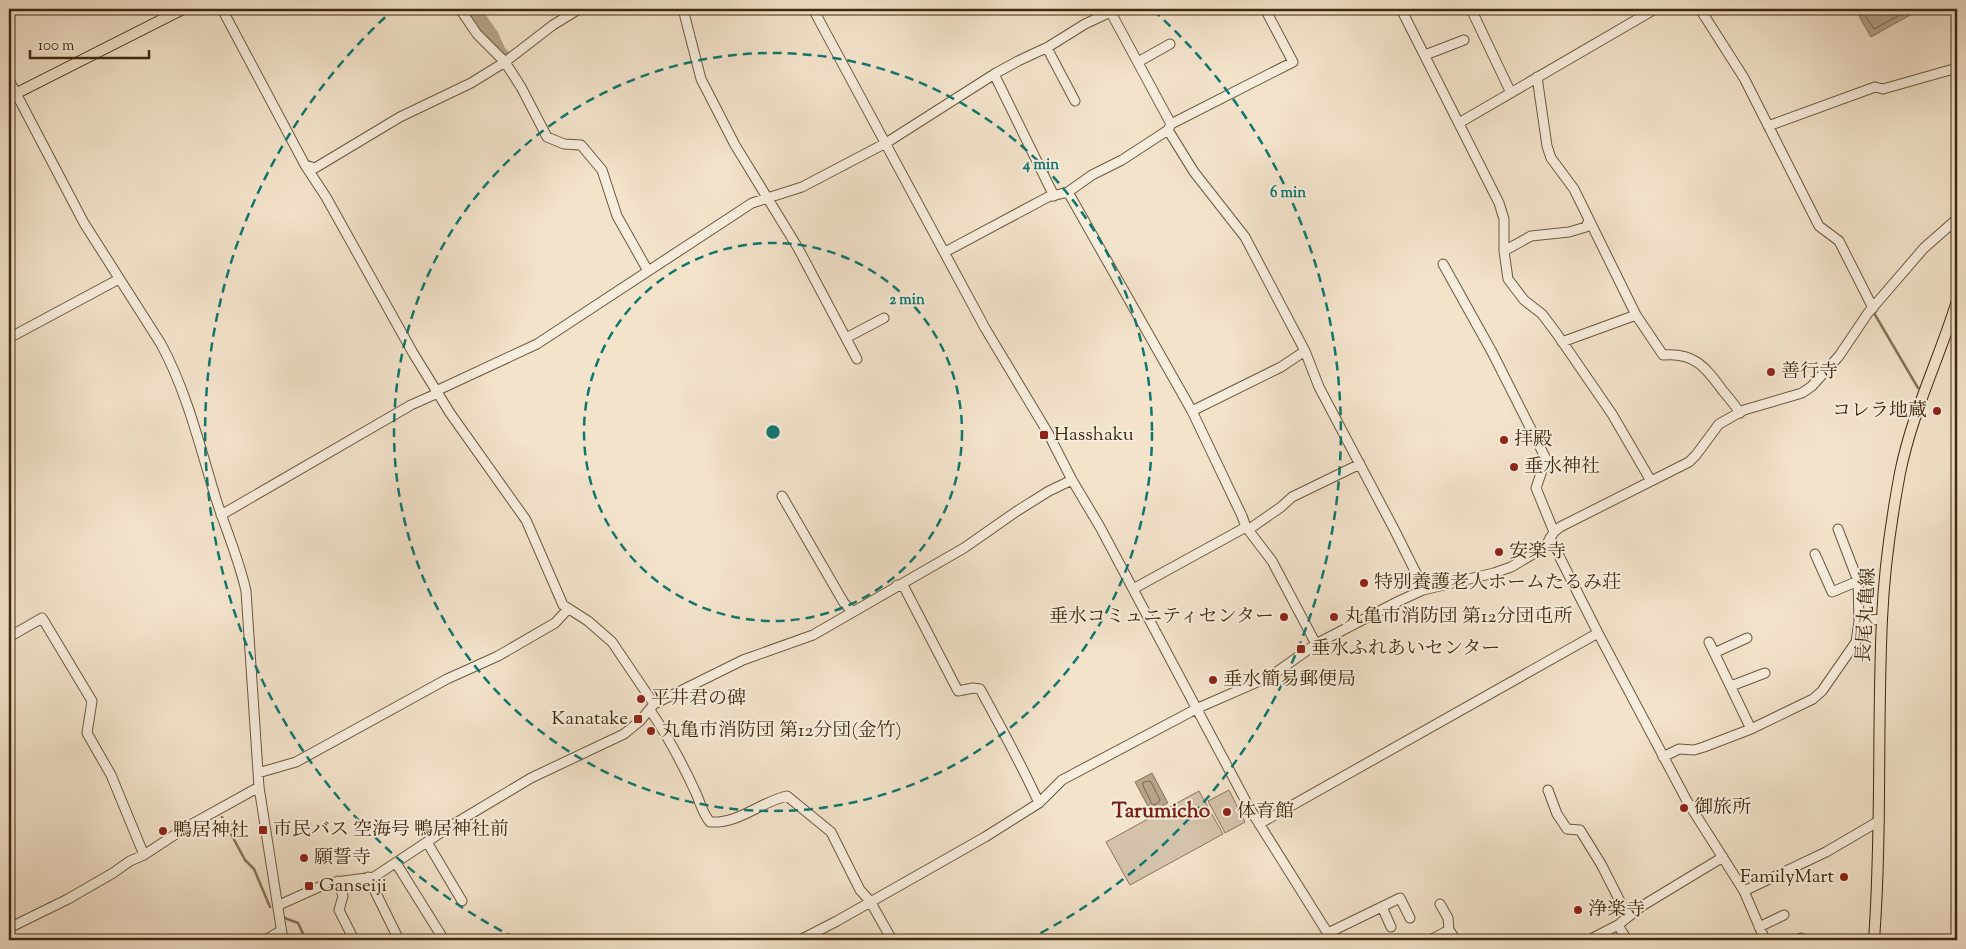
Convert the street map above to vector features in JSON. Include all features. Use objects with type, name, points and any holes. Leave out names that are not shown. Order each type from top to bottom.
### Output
[{"type":"main road","points":[[12,96],[183,9]]},
{"type":"main road","name":"長尾丸亀線","points":[[1874,940],[1878,892],[1882,619],[1889,540],[1901,471],[1917,408],[1957,301]]},
{"type":"street","points":[[222,9],[305,165],[326,197],[388,310],[437,392],[526,520],[563,605],[588,621],[612,642],[652,707],[695,791],[705,816],[710,822],[733,820],[787,796],[831,832],[860,890],[870,901],[892,940]]},
{"type":"street","points":[[460,9],[477,34],[505,62],[521,87],[547,137],[564,144],[581,145],[602,170],[617,216],[648,271]]},
{"type":"street","points":[[305,165],[316,168],[400,117],[471,83],[505,62],[553,25],[579,9]]},
{"type":"street","points":[[683,9],[701,80],[735,145],[798,248],[857,359]]},
{"type":"street","points":[[812,9],[985,328],[1048,433],[1072,480],[1100,527],[1259,824],[1330,937],[1400,898],[1410,918]]},
{"type":"street","points":[[945,252],[1048,197],[1068,192],[1092,175],[1122,160],[1169,127],[1293,62],[1265,9]]},
{"type":"street","points":[[1402,9],[1499,202],[1504,219],[1504,251],[1508,279],[1524,300],[1542,314],[1562,342],[1612,414],[1651,482]]},
{"type":"street","points":[[1472,9],[1511,93]]},
{"type":"street","points":[[1459,123],[1655,9]]},
{"type":"street","points":[[1700,9],[1704,18],[1732,57],[1818,226],[1839,241],[1873,308]]},
{"type":"street","points":[[221,515],[411,405],[537,344],[752,203],[802,187],[886,143],[994,74],[1047,48],[1085,24],[1112,10],[1169,127],[1194,172],[1245,237],[1305,351],[1319,387],[1423,590]]},
{"type":"street","points":[[1425,55],[1464,40]]},
{"type":"street","points":[[1138,62],[1170,44]]},
{"type":"street","points":[[1047,48],[1075,101]]},
{"type":"street","points":[[1768,126],[1875,87],[1883,89],[1957,68]]},
{"type":"street","points":[[994,74],[1054,196]]},
{"type":"street","points":[[1537,77],[1547,146],[1551,158],[1574,189],[1636,315],[1663,355],[1686,356],[1700,363],[1710,372],[1740,413]]},
{"type":"street","points":[[9,80],[12,96],[84,223],[171,362],[180,384],[221,515],[242,573],[246,591],[259,787],[282,936],[266,940]]},
{"type":"street","points":[[1068,192],[1192,411],[1247,528],[1272,561],[1316,644]]},
{"type":"street","points":[[800,940],[985,838],[1039,803],[1062,780],[1198,708],[1271,676],[1316,644],[1423,590],[1494,573],[1511,567],[1545,547],[1552,535],[1567,523],[1689,462],[1719,424],[1740,413],[1802,393],[1812,386],[1839,356],[1873,308],[1924,248],[1957,218]]},
{"type":"street","points":[[1504,251],[1532,236],[1569,232],[1586,227],[1589,220]]},
{"type":"street","points":[[1443,264],[1492,352],[1546,459],[1536,488],[1552,535],[1598,633],[1687,801],[1744,891],[1765,940]]},
{"type":"street","points":[[9,338],[119,279]]},
{"type":"street","points":[[1562,342],[1636,315]]},
{"type":"street","points":[[846,338],[884,318]]},
{"type":"street","points":[[1192,411],[1281,368],[1305,351]]},
{"type":"street","points":[[1134,589],[1247,528],[1281,507],[1292,497],[1360,464]]},
{"type":"street","points":[[278,905],[338,881],[374,877],[531,778],[624,734],[640,721],[652,707],[743,660],[813,635],[964,548],[1048,491],[1072,480]]},
{"type":"street","points":[[782,496],[844,603],[852,612]]},
{"type":"street","points":[[1664,757],[1679,750],[1694,750],[1704,747],[1751,729],[1805,704],[1822,691],[1856,642],[1859,621],[1858,581],[1838,529]]},
{"type":"street","points":[[1814,554],[1832,592],[1858,581]]},
{"type":"street","points":[[897,585],[904,587],[958,691],[972,688],[980,689],[1022,765],[1039,803]]},
{"type":"street","points":[[258,773],[296,762],[448,678],[498,656],[555,623],[568,609]]},
{"type":"street","points":[[9,637],[42,618],[44,621],[92,701],[86,733],[111,775],[144,855]]},
{"type":"street","points":[[1859,621],[1882,619]]},
{"type":"street","points":[[1259,824],[1598,633]]},
{"type":"street","points":[[1714,653],[1747,638]]},
{"type":"street","points":[[1709,642],[1751,729]]},
{"type":"street","points":[[1731,686],[1765,672]]},
{"type":"street","points":[[9,928],[68,899],[130,861],[144,855],[185,828],[259,787]]},
{"type":"street","points":[[1548,790],[1557,814],[1567,829],[1580,830],[1601,864],[1628,917]]},
{"type":"street","points":[[1744,891],[1826,852],[1879,821]]},
{"type":"street","points":[[427,842],[462,901]]},
{"type":"street","points":[[1589,940],[1618,925],[1642,906],[1723,857]]},
{"type":"street","points":[[396,862],[444,940]]},
{"type":"street","points":[[368,877],[399,940]]},
{"type":"street","points":[[338,881],[343,896],[339,910],[354,940]]},
{"type":"street","points":[[1440,904],[1448,918],[1450,930],[1456,940]]},
{"type":"street","points":[[1382,907],[1392,927]]},
{"type":"street","points":[[1759,927],[1784,915]]},
{"type":"street","points":[[1618,925],[1627,940]]},
{"type":"street","points":[[1430,940],[1450,930]]},
{"type":"shaded area","name":"体育館","points":[[1229,790],[1245,822],[1225,833],[1208,801]]},
{"type":"shaded area","points":[[1199,791],[1223,834],[1130,885],[1106,842]]},
{"type":"water","points":[[1855,9],[1919,9],[1919,10],[1871,37]]},
{"type":"water","points":[[1152,773],[1168,803],[1151,812],[1135,782]]},
{"type":"waterway","points":[[473,9],[492,36],[499,52],[505,58]]},
{"type":"waterway","points":[[1874,313],[1918,388]]},
{"type":"waterway","points":[[222,817],[245,860],[254,869],[270,907]]},
{"type":"waterway","points":[[282,917],[298,923],[306,940]]},
{"type":"place","name":"善行寺","points":[[1771,372]]},
{"type":"place","name":"コレラ地蔵","points":[[1937,411]]},
{"type":"place","name":"Hasshaku","points":[[1044,435]]},
{"type":"place","name":"拝殿","points":[[1504,440]]},
{"type":"place","name":"垂水神社","points":[[1514,467]]},
{"type":"place","name":"安楽寺","points":[[1499,552]]},
{"type":"place","name":"特別養護老人ホームたるみ荘","points":[[1364,583]]},
{"type":"place","name":"垂水コミュニティセンター","points":[[1284,617]]},
{"type":"place","name":"丸亀市消防団 第12分団屯所","points":[[1334,617]]},
{"type":"place","name":"垂水ふれあいセンター","points":[[1301,649]]},
{"type":"place","name":"垂水簡易郵便局","points":[[1213,680]]},
{"type":"place","name":"平井君の碑","points":[[641,699]]},
{"type":"place","name":"Kanatake","points":[[638,719]]},
{"type":"place","name":"丸亀市消防団 第12分団(金竹)","points":[[651,731]]},
{"type":"place","name":"御旅所","points":[[1684,808]]},
{"type":"place","name":"体育館","points":[[1227,812]]},
{"type":"place","name":"市民バス 空海号 鴨居神社前","points":[[263,830]]},
{"type":"place","name":"鴨居神社","points":[[163,831]]},
{"type":"place","name":"願誓寺","points":[[304,858]]},
{"type":"place","name":"FamilyMart","points":[[1844,877]]},
{"type":"place","name":"Ganseiji","points":[[309,886]]},
{"type":"place","name":"浄楽寺","points":[[1578,910]]},
{"type":"district","name":"Tarumicho","points":[[1161,812]]}]
